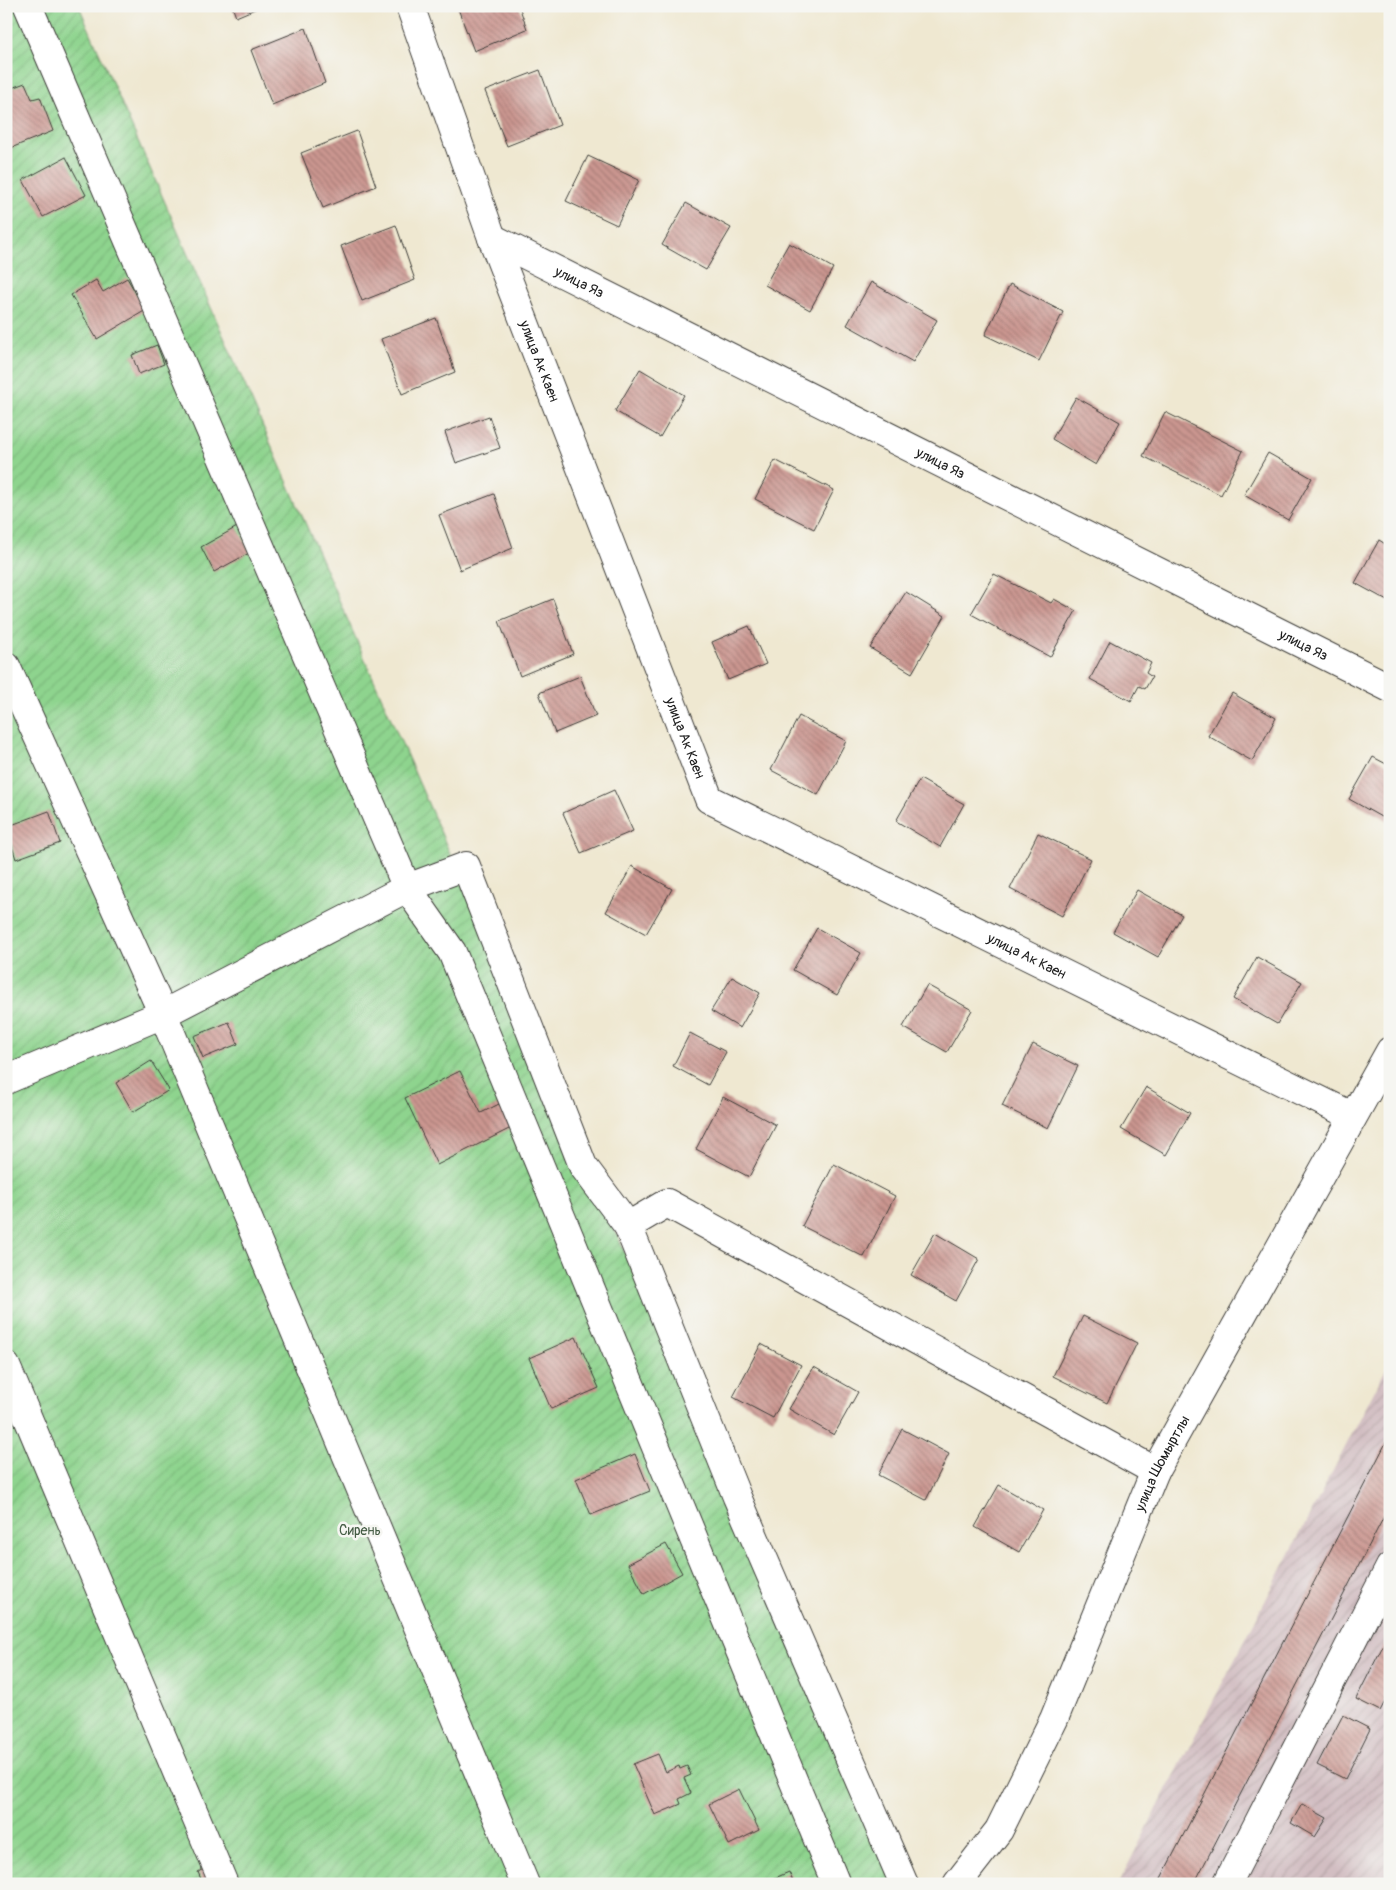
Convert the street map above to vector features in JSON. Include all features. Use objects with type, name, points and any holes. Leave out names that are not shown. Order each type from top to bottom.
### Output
[{"type":"street","points":[[28,6],[407,888],[452,952],[836,1884]]},
{"type":"street","name":"улица Ак Каен","points":[[410,6],[492,238],[709,799],[1352,1116]]},
{"type":"street","name":"улица Яз","points":[[492,238],[1390,688]]},
{"type":"street","points":[[6,666],[163,1014],[525,1884]]},
{"type":"street","points":[[6,1080],[163,1014],[407,888],[466,866],[584,1166],[628,1226],[737,1496],[904,1884]]},
{"type":"street","name":"улица Шомыртлы","points":[[957,1884],[999,1830],[1054,1719],[1155,1471],[1390,1051]]},
{"type":"street","points":[[628,1226],[667,1203],[1155,1471]]},
{"type":"street","points":[[6,1366],[224,1884]]},
{"type":"street","points":[[1227,1884],[1390,1567]]},
{"type":"shaded area","points":[[1390,1361],[1390,1884],[1118,1884]]},
{"type":"green space","name":"Сирень","points":[[6,6],[79,6],[901,1884],[6,1884]]},
{"type":"building","points":[[232,6],[262,6],[236,17]]},
{"type":"building","points":[[457,6],[519,6],[527,29],[474,51]]},
{"type":"building","points":[[306,28],[325,83],[272,105],[251,50]]},
{"type":"building","points":[[540,70],[560,125],[507,146],[485,91]]},
{"type":"building","points":[[25,83],[32,99],[40,97],[53,131],[6,150],[6,90]]},
{"type":"building","points":[[357,131],[376,186],[323,208],[301,153]]},
{"type":"building","points":[[588,156],[639,180],[617,225],[566,201]]},
{"type":"building","points":[[66,157],[86,195],[43,217],[23,180]]},
{"type":"building","points":[[686,203],[731,228],[706,270],[662,245]]},
{"type":"building","points":[[396,225],[415,280],[362,301],[341,246]]},
{"type":"building","points":[[789,243],[833,268],[810,310],[765,285]]},
{"type":"building","points":[[127,278],[146,310],[97,339],[71,295],[96,280],[103,292]]},
{"type":"building","points":[[871,282],[937,320],[913,362],[847,325]]},
{"type":"building","points":[[1010,284],[1063,312],[1039,361],[985,335]]},
{"type":"building","points":[[436,318],[455,372],[402,394],[381,339]]},
{"type":"building","points":[[157,345],[164,364],[139,374],[132,355]]},
{"type":"building","points":[[640,369],[684,395],[660,437],[615,411]]},
{"type":"building","points":[[1076,397],[1120,422],[1096,465],[1052,439]]},
{"type":"building","points":[[1165,412],[1243,451],[1221,495],[1143,456]]},
{"type":"building","points":[[489,416],[500,448],[456,463],[445,432]]},
{"type":"building","points":[[1268,453],[1312,478],[1288,520],[1244,495]]},
{"type":"building","points":[[775,460],[834,490],[814,529],[755,499]]},
{"type":"building","points":[[494,494],[513,548],[460,570],[439,515]]},
{"type":"building","points":[[237,527],[251,552],[214,572],[201,547]]},
{"type":"building","points":[[1379,540],[1390,547],[1390,602],[1355,583]]},
{"type":"building","points":[[994,574],[1051,603],[1054,599],[1076,611],[1050,657],[971,614]]},
{"type":"building","points":[[906,592],[945,616],[912,673],[870,648]]},
{"type":"building","points":[[553,599],[573,654],[520,676],[499,621]]},
{"type":"building","points":[[749,626],[766,664],[728,680],[712,642]]},
{"type":"building","points":[[1110,641],[1151,663],[1146,673],[1152,677],[1145,689],[1139,686],[1131,701],[1090,679]]},
{"type":"building","points":[[580,676],[596,716],[555,733],[539,693]]},
{"type":"building","points":[[1232,693],[1276,718],[1252,761],[1208,736]]},
{"type":"building","points":[[799,716],[846,741],[818,795],[771,770]]},
{"type":"building","points":[[1373,757],[1390,766],[1390,822],[1349,799]]},
{"type":"building","points":[[920,779],[964,804],[940,847],[896,821]]},
{"type":"building","points":[[614,790],[633,831],[581,853],[563,813]]},
{"type":"building","points":[[49,811],[60,843],[16,859],[6,827]]},
{"type":"building","points":[[1038,833],[1091,859],[1062,916],[1010,889]]},
{"type":"building","points":[[632,866],[672,889],[646,934],[606,912]]},
{"type":"building","points":[[1137,890],[1182,915],[1158,957],[1113,932]]},
{"type":"building","points":[[817,928],[861,953],[837,995],[793,970]]},
{"type":"building","points":[[1257,957],[1302,982],[1277,1024],[1233,999]]},
{"type":"building","points":[[732,977],[760,993],[740,1028],[711,1011]]},
{"type":"building","points":[[927,985],[972,1010],[947,1052],[903,1027]]},
{"type":"building","points":[[229,1022],[238,1044],[203,1058],[194,1036]]},
{"type":"building","points":[[690,1033],[726,1052],[708,1085],[673,1066]]},
{"type":"building","points":[[1033,1044],[1078,1066],[1048,1128],[1002,1106]]},
{"type":"building","points":[[151,1061],[169,1090],[133,1112],[116,1083]]},
{"type":"building","points":[[460,1071],[481,1113],[501,1103],[513,1127],[437,1165],[405,1098]]},
{"type":"building","points":[[1146,1087],[1190,1113],[1166,1155],[1121,1129]]},
{"type":"building","points":[[723,1097],[776,1125],[749,1177],[696,1149]]},
{"type":"building","points":[[834,1164],[895,1196],[864,1257],[802,1226]]},
{"type":"building","points":[[935,1233],[979,1259],[956,1301],[911,1275]]},
{"type":"building","points":[[1083,1316],[1137,1343],[1107,1403],[1053,1376]]},
{"type":"building","points":[[576,1337],[599,1388],[551,1409],[529,1358]]},
{"type":"building","points":[[761,1344],[801,1365],[773,1418],[733,1397]]},
{"type":"building","points":[[814,1367],[858,1392],[834,1435],[789,1409]]},
{"type":"building","points":[[902,1429],[949,1454],[926,1500],[878,1475]]},
{"type":"building","points":[[1390,1435],[1390,1505],[1194,1884],[1158,1884]]},
{"type":"building","points":[[635,1454],[650,1491],[591,1515],[576,1479]]},
{"type":"building","points":[[999,1485],[1043,1510],[1019,1552],[975,1527]]},
{"type":"building","points":[[666,1544],[682,1573],[644,1594],[628,1564]]},
{"type":"building","points":[[1390,1632],[1390,1692],[1380,1711],[1356,1699]]},
{"type":"building","points":[[1343,1715],[1370,1729],[1345,1779],[1317,1765]]},
{"type":"building","points":[[658,1754],[666,1772],[679,1766],[680,1769],[687,1766],[691,1775],[684,1778],[691,1793],[679,1799],[681,1804],[655,1815],[633,1764]]},
{"type":"building","points":[[739,1789],[759,1830],[729,1845],[709,1804]]},
{"type":"building","points":[[1302,1804],[1327,1818],[1315,1837],[1291,1823]]},
{"type":"building","points":[[211,1865],[219,1884],[203,1884],[198,1872]]},
{"type":"building","points":[[789,1872],[794,1884],[761,1884]]}]
